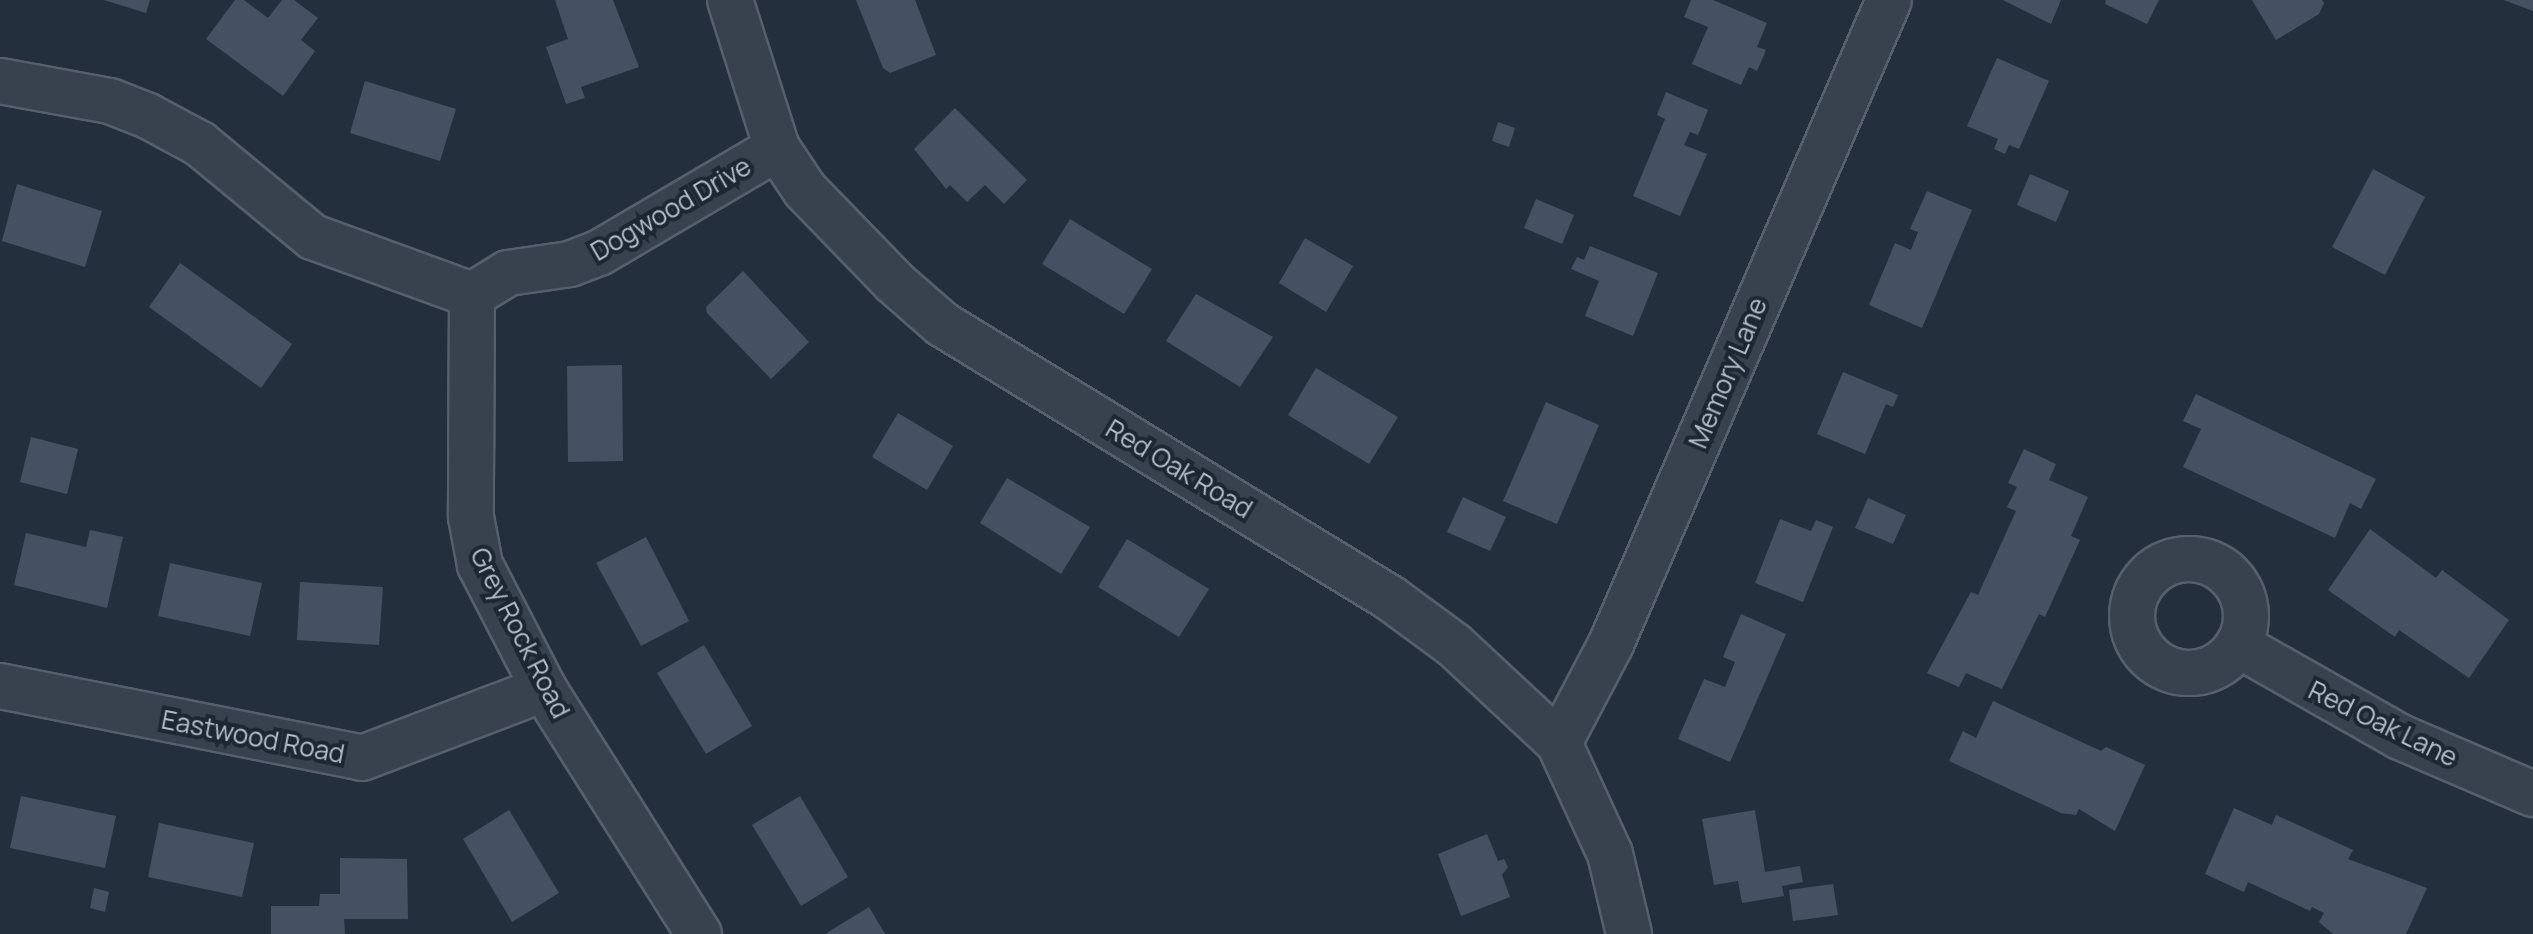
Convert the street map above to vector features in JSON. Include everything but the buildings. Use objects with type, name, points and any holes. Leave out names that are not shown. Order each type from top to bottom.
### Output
[{"type":"street","name":"Red Oak Road","points":[[730,0],[777,148],[805,190],[850,239],[942,324],[1390,598],[1454,645],[1559,743],[1610,854],[1629,934]]},
{"type":"street","name":"Memory Lane","points":[[1559,743],[1611,644],[1889,0]]},
{"type":"street","points":[[0,81],[110,101],[148,116],[200,144],[313,237],[472,295]]},
{"type":"street","name":"Dogwood Drive","points":[[472,295],[508,273],[570,264],[599,253],[777,148]]},
{"type":"street","name":"Grey Rock Road","points":[[472,295],[472,544],[544,689],[699,934]]},
{"type":"street","name":"Red Oak Lane","points":[[2238,645],[2400,737],[2533,794]]},
{"type":"street","name":"Eastwood Road","points":[[0,686],[362,758],[544,689]]}]
